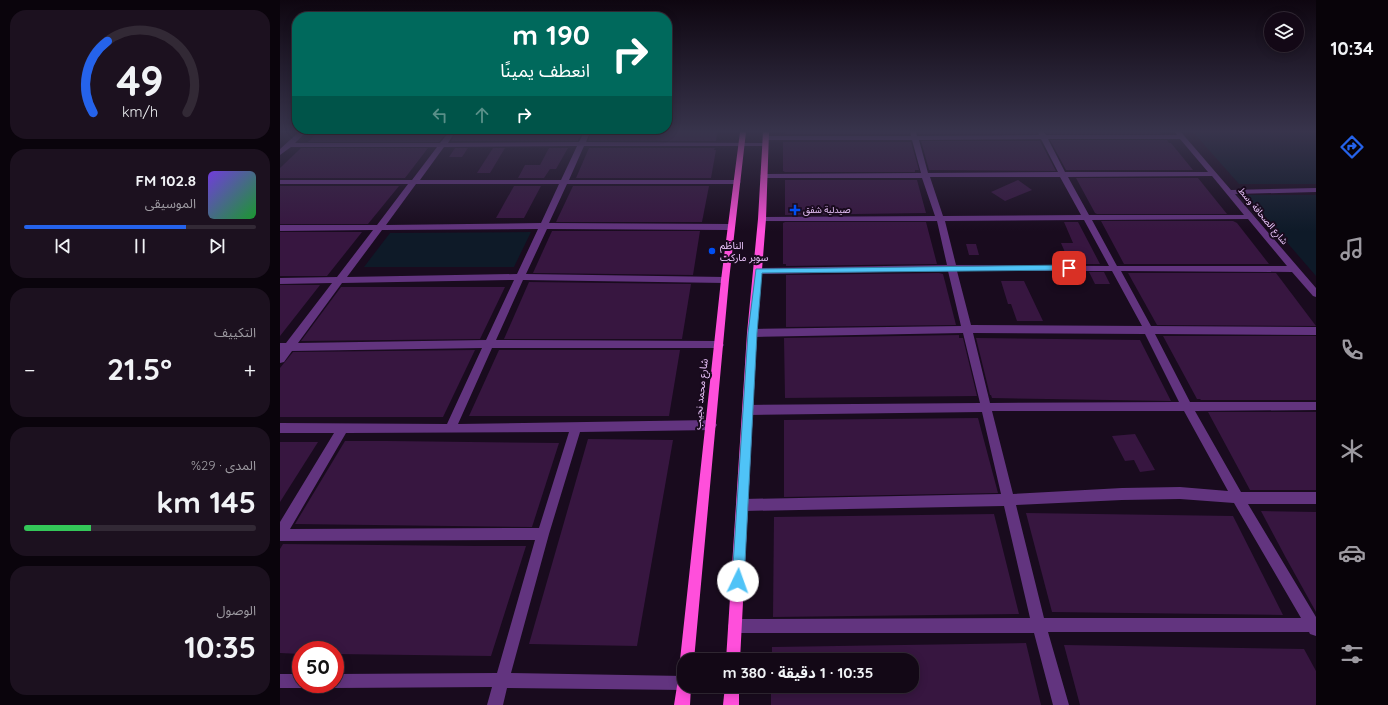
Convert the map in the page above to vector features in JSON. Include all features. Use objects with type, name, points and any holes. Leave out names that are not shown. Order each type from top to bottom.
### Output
[{"type":"main road","name":"شارع محمد نجيب","points":[[688,653],[725,280],[739,165]]},
{"type":"main road","points":[[733,653],[752,333],[762,219],[764,165]]},
{"type":"main road","points":[[682,705],[683,693]]},
{"type":"main road","points":[[731,705],[732,693]]},
{"type":"street","points":[[280,359],[284,347],[338,281],[426,165]]},
{"type":"street","points":[[450,429],[572,165]]},
{"type":"street","points":[[922,165],[940,218],[1010,500],[1039,625],[1061,705]]},
{"type":"street","points":[[1058,165],[1113,268],[1148,329],[1187,407],[1238,498],[1315,627]]},
{"type":"street","name":"شارع الصحافة وسط","points":[[1205,165],[1316,294]]},
{"type":"street","points":[[764,176],[1213,174]]},
{"type":"street","points":[[280,182],[737,182]]},
{"type":"street","points":[[1230,192],[1316,190]]},
{"type":"street","points":[[762,219],[1251,217]]},
{"type":"street","points":[[280,228],[544,226],[731,227]]},
{"type":"street","points":[[758,271],[952,268],[1294,269]]},
{"type":"street","points":[[280,282],[521,277],[725,280]]},
{"type":"street","points":[[752,333],[967,329],[1316,331]]},
{"type":"street","points":[[284,347],[489,344],[719,345]]},
{"type":"street","points":[[748,410],[987,407],[1316,406]]},
{"type":"street","points":[[280,428],[450,429],[711,425]]},
{"type":"street","points":[[280,535],[343,428]]},
{"type":"street","points":[[495,705],[543,534],[576,428]]},
{"type":"street","points":[[743,506],[1010,500],[1122,494],[1180,493],[1238,498],[1316,498]]},
{"type":"street","points":[[280,535],[543,534]]},
{"type":"street","points":[[735,626],[1039,625],[1315,627]]},
{"type":"street","points":[[344,681],[502,680],[677,682]]},
{"type":"street","points":[[280,681],[292,681]]},
{"type":"shaded area","points":[[1222,165],[1316,165],[1316,184],[1239,184]]},
{"type":"shaded area","points":[[1246,195],[1316,195],[1316,276]]},
{"type":"shaded area","points":[[531,232],[514,267],[364,267],[390,233]]},
{"type":"building","points":[[283,165],[415,165],[405,178],[280,178],[280,168]]},
{"type":"building","points":[[482,165],[495,165],[490,173],[477,173]]},
{"type":"building","points":[[525,165],[558,165],[556,169],[550,169],[544,178],[518,178]]},
{"type":"building","points":[[582,165],[713,165],[711,178],[576,178]]},
{"type":"building","points":[[783,165],[918,165],[919,170],[915,170],[915,172],[783,171]]},
{"type":"building","points":[[928,165],[1053,165],[1056,171],[929,170]]},
{"type":"building","points":[[1063,165],[1189,165],[1193,170],[1066,170]]},
{"type":"building","points":[[1076,178],[1198,178],[1227,214],[1097,214],[1095,213]]},
{"type":"building","points":[[785,180],[917,180],[926,213],[785,215]]},
{"type":"building","points":[[1018,180],[1032,190],[1005,201],[991,192]]},
{"type":"building","points":[[280,186],[399,186],[368,224],[280,224]]},
{"type":"building","points":[[514,186],[541,186],[524,218],[496,218]]},
{"type":"building","points":[[573,186],[709,186],[702,222],[556,222]]},
{"type":"building","points":[[1101,221],[1233,221],[1237,223],[1269,264],[1124,264]]},
{"type":"building","points":[[926,222],[937,264],[786,266],[786,264],[783,264],[783,223]]},
{"type":"building","points":[[1064,222],[1078,222],[1100,264],[1070,264],[1061,243],[1073,243]]},
{"type":"building","points":[[552,231],[700,231],[693,275],[533,273]]},
{"type":"building","points":[[280,232],[362,232],[327,276],[280,276]]},
{"type":"building","points":[[966,244],[976,244],[979,255],[969,255]]},
{"type":"building","points":[[1089,272],[1104,272],[1110,284],[1095,284]]},
{"type":"building","points":[[1128,273],[1276,273],[1316,326],[1157,325]]},
{"type":"building","points":[[943,274],[956,325],[786,327],[786,275]]},
{"type":"building","points":[[1001,281],[1024,281],[1043,321],[1017,321],[1011,304],[1008,304]]},
{"type":"building","points":[[529,282],[691,284],[682,339],[504,339]]},
{"type":"building","points":[[280,285],[320,285],[280,336]]},
{"type":"building","points":[[341,287],[505,287],[480,339],[301,341]]},
{"type":"building","points":[[959,335],[959,338],[963,338],[977,396],[785,398],[784,338]]},
{"type":"building","points":[[1163,336],[1316,336],[1316,400],[1197,399]]},
{"type":"building","points":[[976,338],[1140,340],[1171,401],[992,398]]},
{"type":"building","points":[[475,350],[443,417],[280,417],[280,368],[293,352]]},
{"type":"building","points":[[499,350],[680,350],[669,416],[469,416]]},
{"type":"building","points":[[1208,412],[1316,412],[1316,490],[1250,490]]},
{"type":"building","points":[[978,418],[998,493],[784,497],[784,420]]},
{"type":"building","points":[[1135,434],[1155,470],[1140,472],[1134,460],[1125,461],[1112,436]]},
{"type":"building","points":[[588,439],[673,440],[637,646],[529,644]]},
{"type":"building","points":[[345,441],[559,443],[532,527],[295,524]]},
{"type":"building","points":[[280,442],[318,442],[280,502]]},
{"type":"building","points":[[1261,511],[1316,512],[1316,612],[1286,558]]},
{"type":"building","points":[[1026,513],[1233,516],[1283,615],[1052,612]]},
{"type":"building","points":[[994,514],[1019,614],[773,617],[774,517]]},
{"type":"building","points":[[283,544],[526,546],[491,656],[344,654],[344,641],[292,641],[292,654],[280,653],[280,549]]},
{"type":"building","points":[[1026,643],[1041,705],[771,705],[771,693],[919,693],[919,653],[772,653],[772,647]]},
{"type":"building","points":[[1064,645],[1304,649],[1316,671],[1316,705],[1080,705]]},
{"type":"place","name":"صيدلية شفق","points":[[795,210]]},
{"type":"place","name":"الناظم سوبر ماركت","points":[[712,251]]},
{"type":"route","points":[[738,581],[752,333],[758,271],[1069,268]]}]
